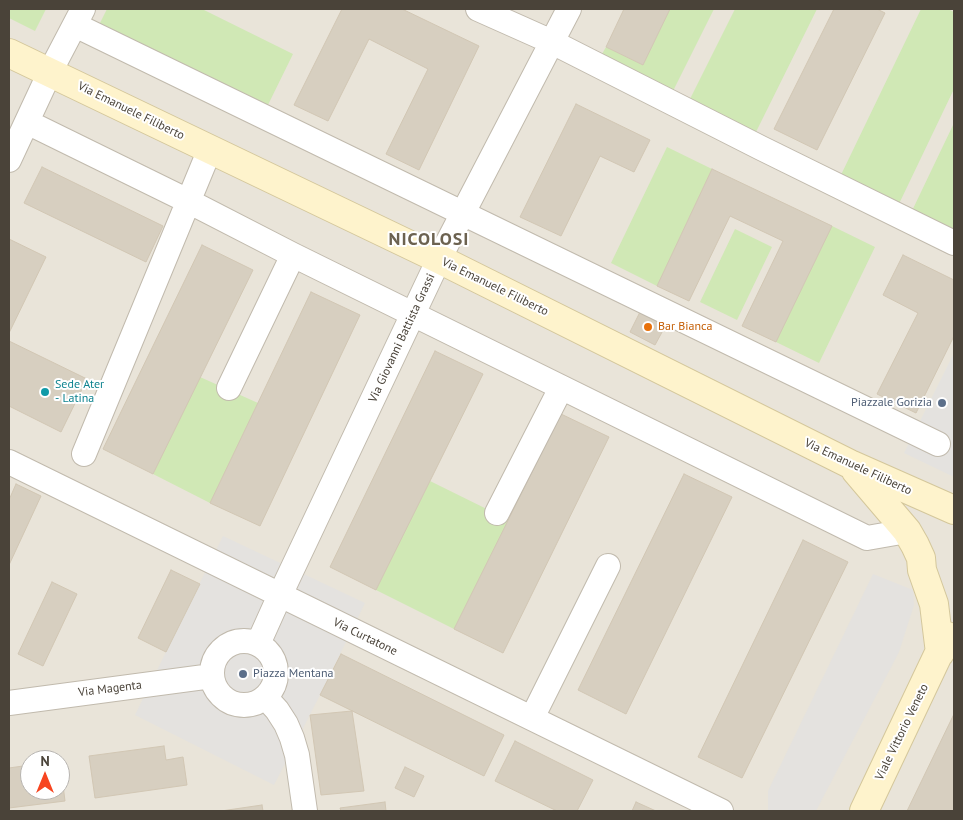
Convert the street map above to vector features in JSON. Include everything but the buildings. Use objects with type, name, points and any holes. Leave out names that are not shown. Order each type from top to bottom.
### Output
[{"type":"main road","name":"Via Emanuele Filiberto","points":[[9,52],[439,260],[850,464],[954,510]]},
{"type":"main road","points":[[850,464],[907,531],[915,545],[921,558],[922,570],[934,604],[940,653]]},
{"type":"main road","name":"Viale Vittorio Veneto","points":[[870,809],[954,621]]},
{"type":"street","points":[[478,9],[552,42],[954,243]]},
{"type":"street","name":"Via Giovanni Battista Grassi","points":[[258,644],[439,260],[569,9]]},
{"type":"street","points":[[9,160],[50,72],[79,17],[277,123],[938,444]]},
{"type":"street","points":[[27,122],[867,538],[907,531]]},
{"type":"street","points":[[84,454],[210,149]]},
{"type":"street","points":[[229,388],[293,255]]},
{"type":"street","points":[[497,513],[561,388]]},
{"type":"street","name":"Via Curtatone","points":[[9,462],[721,811]]},
{"type":"street","points":[[532,718],[608,566]]},
{"type":"street","points":[[246,641],[258,644],[272,656],[276,667],[273,689],[266,698],[252,705],[241,706],[230,702],[221,696],[214,686],[212,676],[214,662],[221,650],[231,644],[246,641]]},
{"type":"street","name":"Via Magenta","points":[[9,702],[212,676]]},
{"type":"street","points":[[266,698],[277,710],[292,738],[297,755],[305,811]]},
{"type":"shaded area","points":[[9,9],[954,9],[954,811],[9,811]]},
{"type":"shaded area","name":"Piazzale Gorizia","points":[[954,353],[954,477],[904,453]]},
{"type":"shaded area","name":"Piazza Mentana","points":[[223,536],[365,603],[274,785],[135,715]]},
{"type":"shaded area","points":[[873,574],[913,590],[914,605],[899,652],[816,811],[768,811],[768,791]]},
{"type":"green space","points":[[9,9],[46,9],[35,31],[9,18]]},
{"type":"green space","points":[[107,9],[202,9],[293,54],[265,111],[97,29]]},
{"type":"green space","points":[[670,9],[714,9],[670,97],[598,61],[606,47],[643,65]]},
{"type":"green space","points":[[735,9],[817,9],[753,138],[687,105]]},
{"type":"green space","points":[[921,9],[948,9],[954,12],[954,89],[897,208],[839,179]]},
{"type":"green space","points":[[954,123],[954,237],[910,215]]},
{"type":"green space","points":[[667,147],[712,169],[657,286],[611,263]]},
{"type":"green space","points":[[832,226],[875,247],[819,363],[776,342]]},
{"type":"green space","points":[[735,229],[772,247],[737,320],[700,302]]},
{"type":"green space","points":[[200,377],[258,403],[210,503],[153,474]]},
{"type":"green space","points":[[430,481],[509,520],[454,629],[376,590]]},
{"type":"place","name":"Bar Bianca","points":[[648,327]]},
{"type":"place","name":"Sede Ater - Latina","points":[[45,392]]},
{"type":"place","name":"Piazzale Gorizia","points":[[942,403]]},
{"type":"place","name":"Piazza Mentana","points":[[243,674]]},
{"type":"district","name":"NICOLOSI","points":[[429,240]]}]
